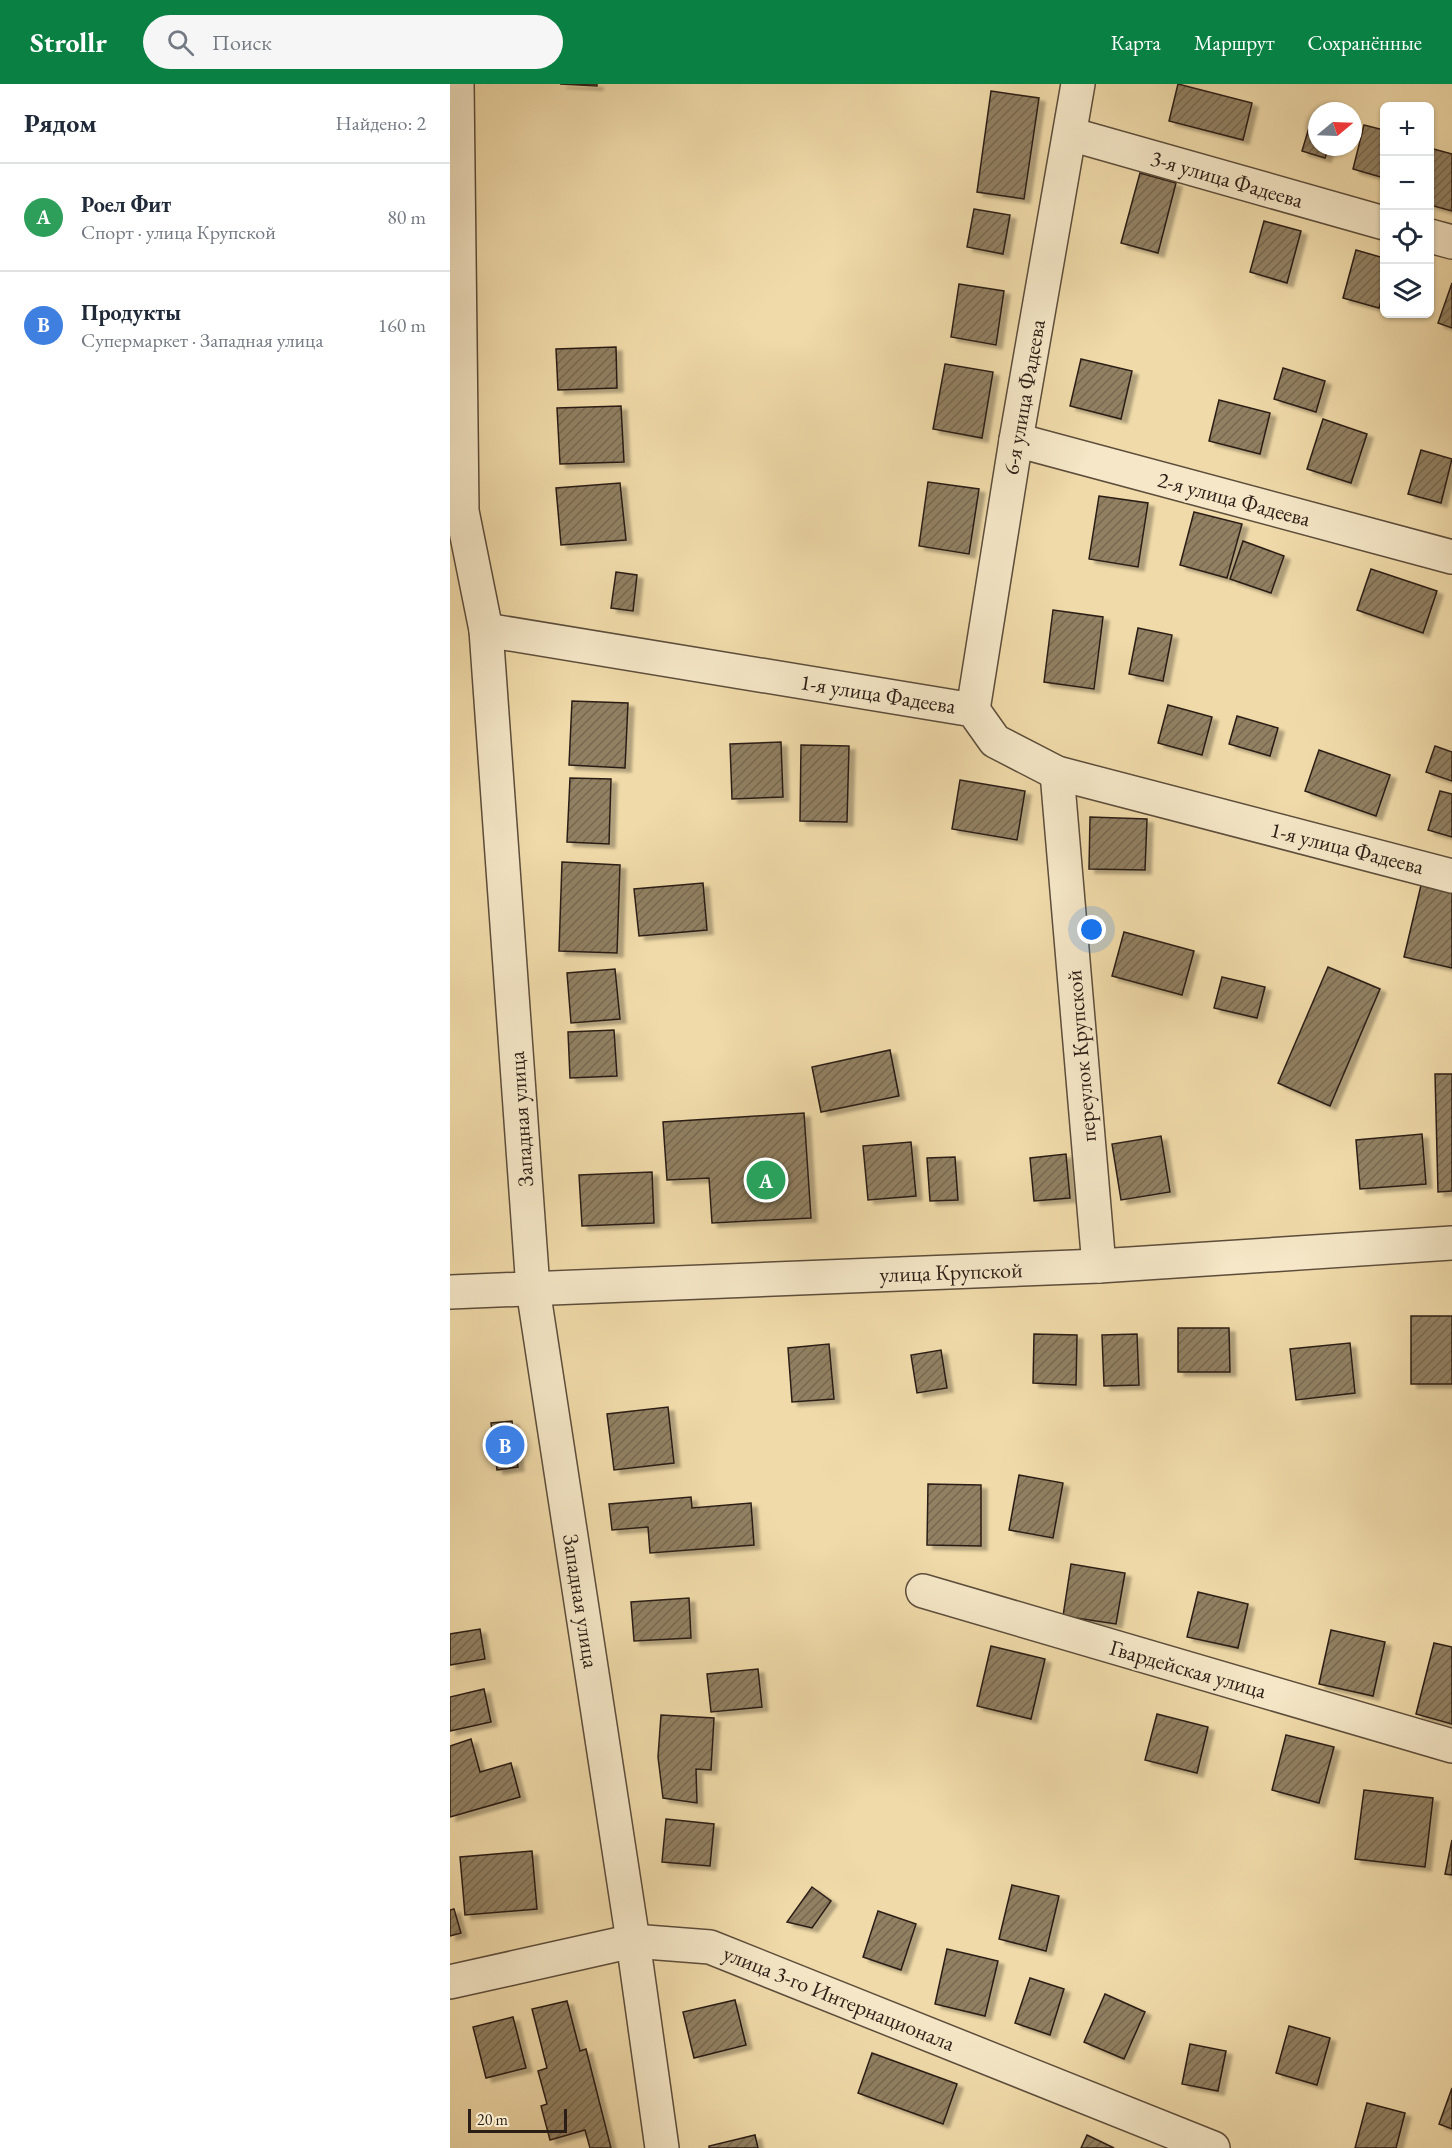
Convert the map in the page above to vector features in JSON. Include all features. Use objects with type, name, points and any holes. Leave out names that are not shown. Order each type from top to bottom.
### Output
[{"type":"street","name":"Западная улица","points":[[457,84],[462,511],[486,630],[533,1288],[633,1941],[662,2148]]},
{"type":"street","name":"6-я улица Фадеева","points":[[973,710],[1016,440],[1078,84]]},
{"type":"street","name":"3-я улица Фадеева","points":[[1070,134],[1380,222]]},
{"type":"street","points":[[1434,237],[1452,242]]},
{"type":"street","name":"2-я улица Фадеева","points":[[1016,440],[1452,557]]},
{"type":"street","name":"1-я улица Фадеева","points":[[486,630],[973,710],[995,741],[1057,773],[1452,876]]},
{"type":"street","name":"переулок Крупской","points":[[1057,773],[1100,1266]]},
{"type":"street","name":"улица Крупской","points":[[450,1292],[1100,1266],[1452,1243]]},
{"type":"street","name":"Гвардейская улица","points":[[923,1591],[1452,1746]]},
{"type":"street","name":"улица 3-го Интернационала","points":[[450,1982],[633,1941],[710,1947],[1213,2148]]},
{"type":"building","points":[[560,84],[597,84],[597,86]]},
{"type":"building","points":[[1178,84],[1252,103],[1243,140],[1169,121]]},
{"type":"building","points":[[991,91],[1039,98],[1024,199],[977,192]]},
{"type":"building","points":[[1364,125],[1380,129],[1380,177],[1353,169],[1356,156],[1362,156]]},
{"type":"building","points":[[1308,131],[1308,153],[1302,151]]},
{"type":"building","points":[[1434,149],[1452,154],[1452,211],[1434,206]]},
{"type":"building","points":[[1140,173],[1176,183],[1158,253],[1121,243]]},
{"type":"building","points":[[974,209],[1010,215],[1003,254],[967,247]]},
{"type":"building","points":[[1264,221],[1301,231],[1287,283],[1250,272]]},
{"type":"building","points":[[1356,250],[1380,257],[1379,308],[1343,298]]},
{"type":"building","points":[[1452,283],[1452,328],[1438,323]]},
{"type":"building","points":[[959,284],[1004,291],[996,345],[951,337]]},
{"type":"building","points":[[616,347],[617,388],[558,390],[556,349]]},
{"type":"building","points":[[1081,359],[1132,371],[1121,419],[1070,406]]},
{"type":"building","points":[[945,364],[993,372],[982,438],[933,429]]},
{"type":"building","points":[[1283,368],[1325,381],[1316,412],[1274,399]]},
{"type":"building","points":[[1219,400],[1270,413],[1260,454],[1209,441]]},
{"type":"building","points":[[621,406],[624,462],[560,464],[557,408]]},
{"type":"building","points":[[1323,419],[1367,434],[1351,483],[1307,469]]},
{"type":"building","points":[[1421,450],[1452,459],[1441,503],[1408,494]]},
{"type":"building","points":[[928,482],[979,489],[969,554],[919,546]]},
{"type":"building","points":[[620,483],[626,540],[561,545],[556,488]]},
{"type":"building","points":[[1099,496],[1148,503],[1138,567],[1089,559]]},
{"type":"building","points":[[1194,512],[1242,524],[1227,578],[1180,565]]},
{"type":"building","points":[[1243,541],[1284,556],[1271,593],[1230,579]]},
{"type":"building","points":[[1371,569],[1437,591],[1423,633],[1357,610]]},
{"type":"building","points":[[616,572],[637,575],[633,611],[611,608]]},
{"type":"building","points":[[1053,610],[1103,617],[1094,689],[1044,682]]},
{"type":"building","points":[[1138,628],[1172,635],[1163,681],[1129,674]]},
{"type":"building","points":[[572,701],[628,703],[625,768],[569,765]]},
{"type":"building","points":[[1168,705],[1212,717],[1202,755],[1158,743]]},
{"type":"building","points":[[1237,716],[1278,728],[1270,756],[1229,744]]},
{"type":"building","points":[[781,742],[783,797],[732,799],[730,744]]},
{"type":"building","points":[[801,745],[849,746],[847,822],[800,821]]},
{"type":"building","points":[[1435,746],[1452,752],[1452,781],[1426,772]]},
{"type":"building","points":[[1319,750],[1390,775],[1376,816],[1305,791]]},
{"type":"building","points":[[570,778],[611,779],[609,844],[567,842]]},
{"type":"building","points":[[960,780],[1025,791],[1017,840],[952,829]]},
{"type":"building","points":[[1440,791],[1452,794],[1452,837],[1428,830]]},
{"type":"building","points":[[1090,817],[1147,819],[1145,870],[1089,869]]},
{"type":"building","points":[[562,862],[620,865],[617,953],[559,951]]},
{"type":"building","points":[[1422,881],[1452,889],[1452,968],[1404,957]]},
{"type":"building","points":[[703,883],[707,930],[639,936],[634,889]]},
{"type":"building","points":[[1124,932],[1194,951],[1182,995],[1112,976]]},
{"type":"building","points":[[1328,967],[1380,989],[1330,1106],[1278,1083]]},
{"type":"building","points":[[615,969],[620,1019],[571,1023],[567,973]]},
{"type":"building","points":[[1222,977],[1265,987],[1257,1018],[1214,1008]]},
{"type":"building","points":[[614,1030],[617,1076],[570,1078],[568,1032]]},
{"type":"building","points":[[890,1050],[899,1096],[821,1112],[812,1067]]},
{"type":"building","points":[[1435,1074],[1452,1074],[1452,1191],[1438,1192]]},
{"type":"building","points":[[804,1113],[811,1218],[712,1223],[709,1178],[667,1180],[663,1122]]},
{"type":"building","points":[[1422,1134],[1426,1184],[1360,1189],[1356,1140]]},
{"type":"building","points":[[1161,1136],[1170,1192],[1121,1200],[1112,1144]]},
{"type":"building","points":[[911,1142],[916,1196],[868,1200],[863,1146]]},
{"type":"building","points":[[1066,1154],[1070,1198],[1034,1201],[1030,1158]]},
{"type":"building","points":[[955,1157],[958,1200],[930,1201],[927,1158]]},
{"type":"building","points":[[652,1172],[654,1223],[582,1226],[579,1175]]},
{"type":"building","points":[[1411,1316],[1452,1316],[1452,1384],[1411,1384]]},
{"type":"building","points":[[1178,1328],[1229,1328],[1230,1372],[1178,1372]]},
{"type":"building","points":[[1034,1334],[1077,1335],[1076,1385],[1033,1383]]},
{"type":"building","points":[[1137,1334],[1139,1385],[1104,1386],[1102,1335]]},
{"type":"building","points":[[1350,1343],[1355,1393],[1296,1400],[1290,1349]]},
{"type":"building","points":[[829,1344],[834,1399],[792,1402],[788,1348]]},
{"type":"building","points":[[941,1350],[947,1388],[917,1393],[911,1355]]},
{"type":"building","points":[[668,1407],[674,1463],[614,1470],[607,1414]]},
{"type":"building","points":[[512,1421],[518,1467],[497,1470],[491,1423]]},
{"type":"building","points":[[1019,1475],[1063,1483],[1053,1538],[1009,1530]]},
{"type":"building","points":[[928,1484],[981,1485],[981,1546],[927,1545]]},
{"type":"building","points":[[691,1497],[692,1508],[751,1503],[754,1545],[650,1553],[648,1527],[612,1530],[609,1504]]},
{"type":"building","points":[[1071,1564],[1125,1573],[1116,1624],[1063,1616]]},
{"type":"building","points":[[1198,1592],[1248,1604],[1238,1648],[1187,1637]]},
{"type":"building","points":[[689,1598],[691,1638],[634,1641],[631,1602]]},
{"type":"building","points":[[480,1629],[485,1659],[450,1665],[450,1634]]},
{"type":"building","points":[[1331,1630],[1385,1642],[1373,1696],[1319,1684]]},
{"type":"building","points":[[1434,1643],[1452,1647],[1452,1724],[1416,1714]]},
{"type":"building","points":[[991,1646],[1045,1659],[1031,1719],[977,1706]]},
{"type":"building","points":[[758,1669],[762,1707],[711,1712],[707,1674]]},
{"type":"building","points":[[484,1689],[491,1722],[450,1731],[450,1697]]},
{"type":"building","points":[[1157,1714],[1208,1727],[1197,1773],[1145,1760]]},
{"type":"building","points":[[661,1715],[714,1718],[711,1770],[696,1769],[697,1803],[663,1798],[658,1757]]},
{"type":"building","points":[[1286,1735],[1334,1747],[1319,1803],[1272,1790]]},
{"type":"building","points":[[471,1739],[480,1772],[511,1763],[520,1797],[450,1817],[450,1746]]},
{"type":"building","points":[[1364,1790],[1433,1798],[1425,1867],[1355,1859]]},
{"type":"building","points":[[666,1819],[714,1824],[710,1866],[662,1862]]},
{"type":"building","points":[[1452,1840],[1452,1875],[1445,1874]]},
{"type":"building","points":[[532,1851],[537,1909],[465,1915],[460,1857]]},
{"type":"building","points":[[1012,1885],[1059,1896],[1046,1951],[999,1939]]},
{"type":"building","points":[[812,1887],[831,1901],[812,1928],[787,1922]]},
{"type":"building","points":[[454,1909],[461,1933],[450,1936],[450,1910]]},
{"type":"building","points":[[878,1911],[916,1924],[901,1970],[863,1957]]},
{"type":"building","points":[[947,1949],[998,1961],[985,2016],[935,2004]]},
{"type":"building","points":[[1030,1978],[1064,1989],[1050,2035],[1015,2023]]},
{"type":"building","points":[[1105,1994],[1145,2012],[1124,2059],[1084,2042]]},
{"type":"building","points":[[735,2000],[746,2045],[694,2058],[683,2012]]},
{"type":"building","points":[[567,2001],[580,2051],[586,2049],[611,2148],[590,2148],[585,2130],[550,2140],[541,2106],[547,2104],[538,2071],[547,2068],[532,2009]]},
{"type":"building","points":[[513,2017],[526,2068],[486,2078],[473,2027]]},
{"type":"building","points":[[1289,2026],[1330,2038],[1317,2085],[1276,2073]]},
{"type":"building","points":[[1190,2044],[1226,2051],[1218,2091],[1182,2084]]},
{"type":"building","points":[[872,2053],[957,2084],[943,2124],[858,2093]]},
{"type":"building","points":[[1452,2088],[1452,2129],[1439,2124]]},
{"type":"building","points":[[1367,2103],[1405,2113],[1396,2148],[1355,2148]]},
{"type":"building","points":[[755,2135],[758,2148],[709,2148],[709,2146]]},
{"type":"building","points":[[1087,2135],[1114,2148],[1081,2148]]},
{"type":"place","name":"Роел Фит","points":[[766,1180]]},
{"type":"place","name":"Продукты","points":[[505,1445]]}]
